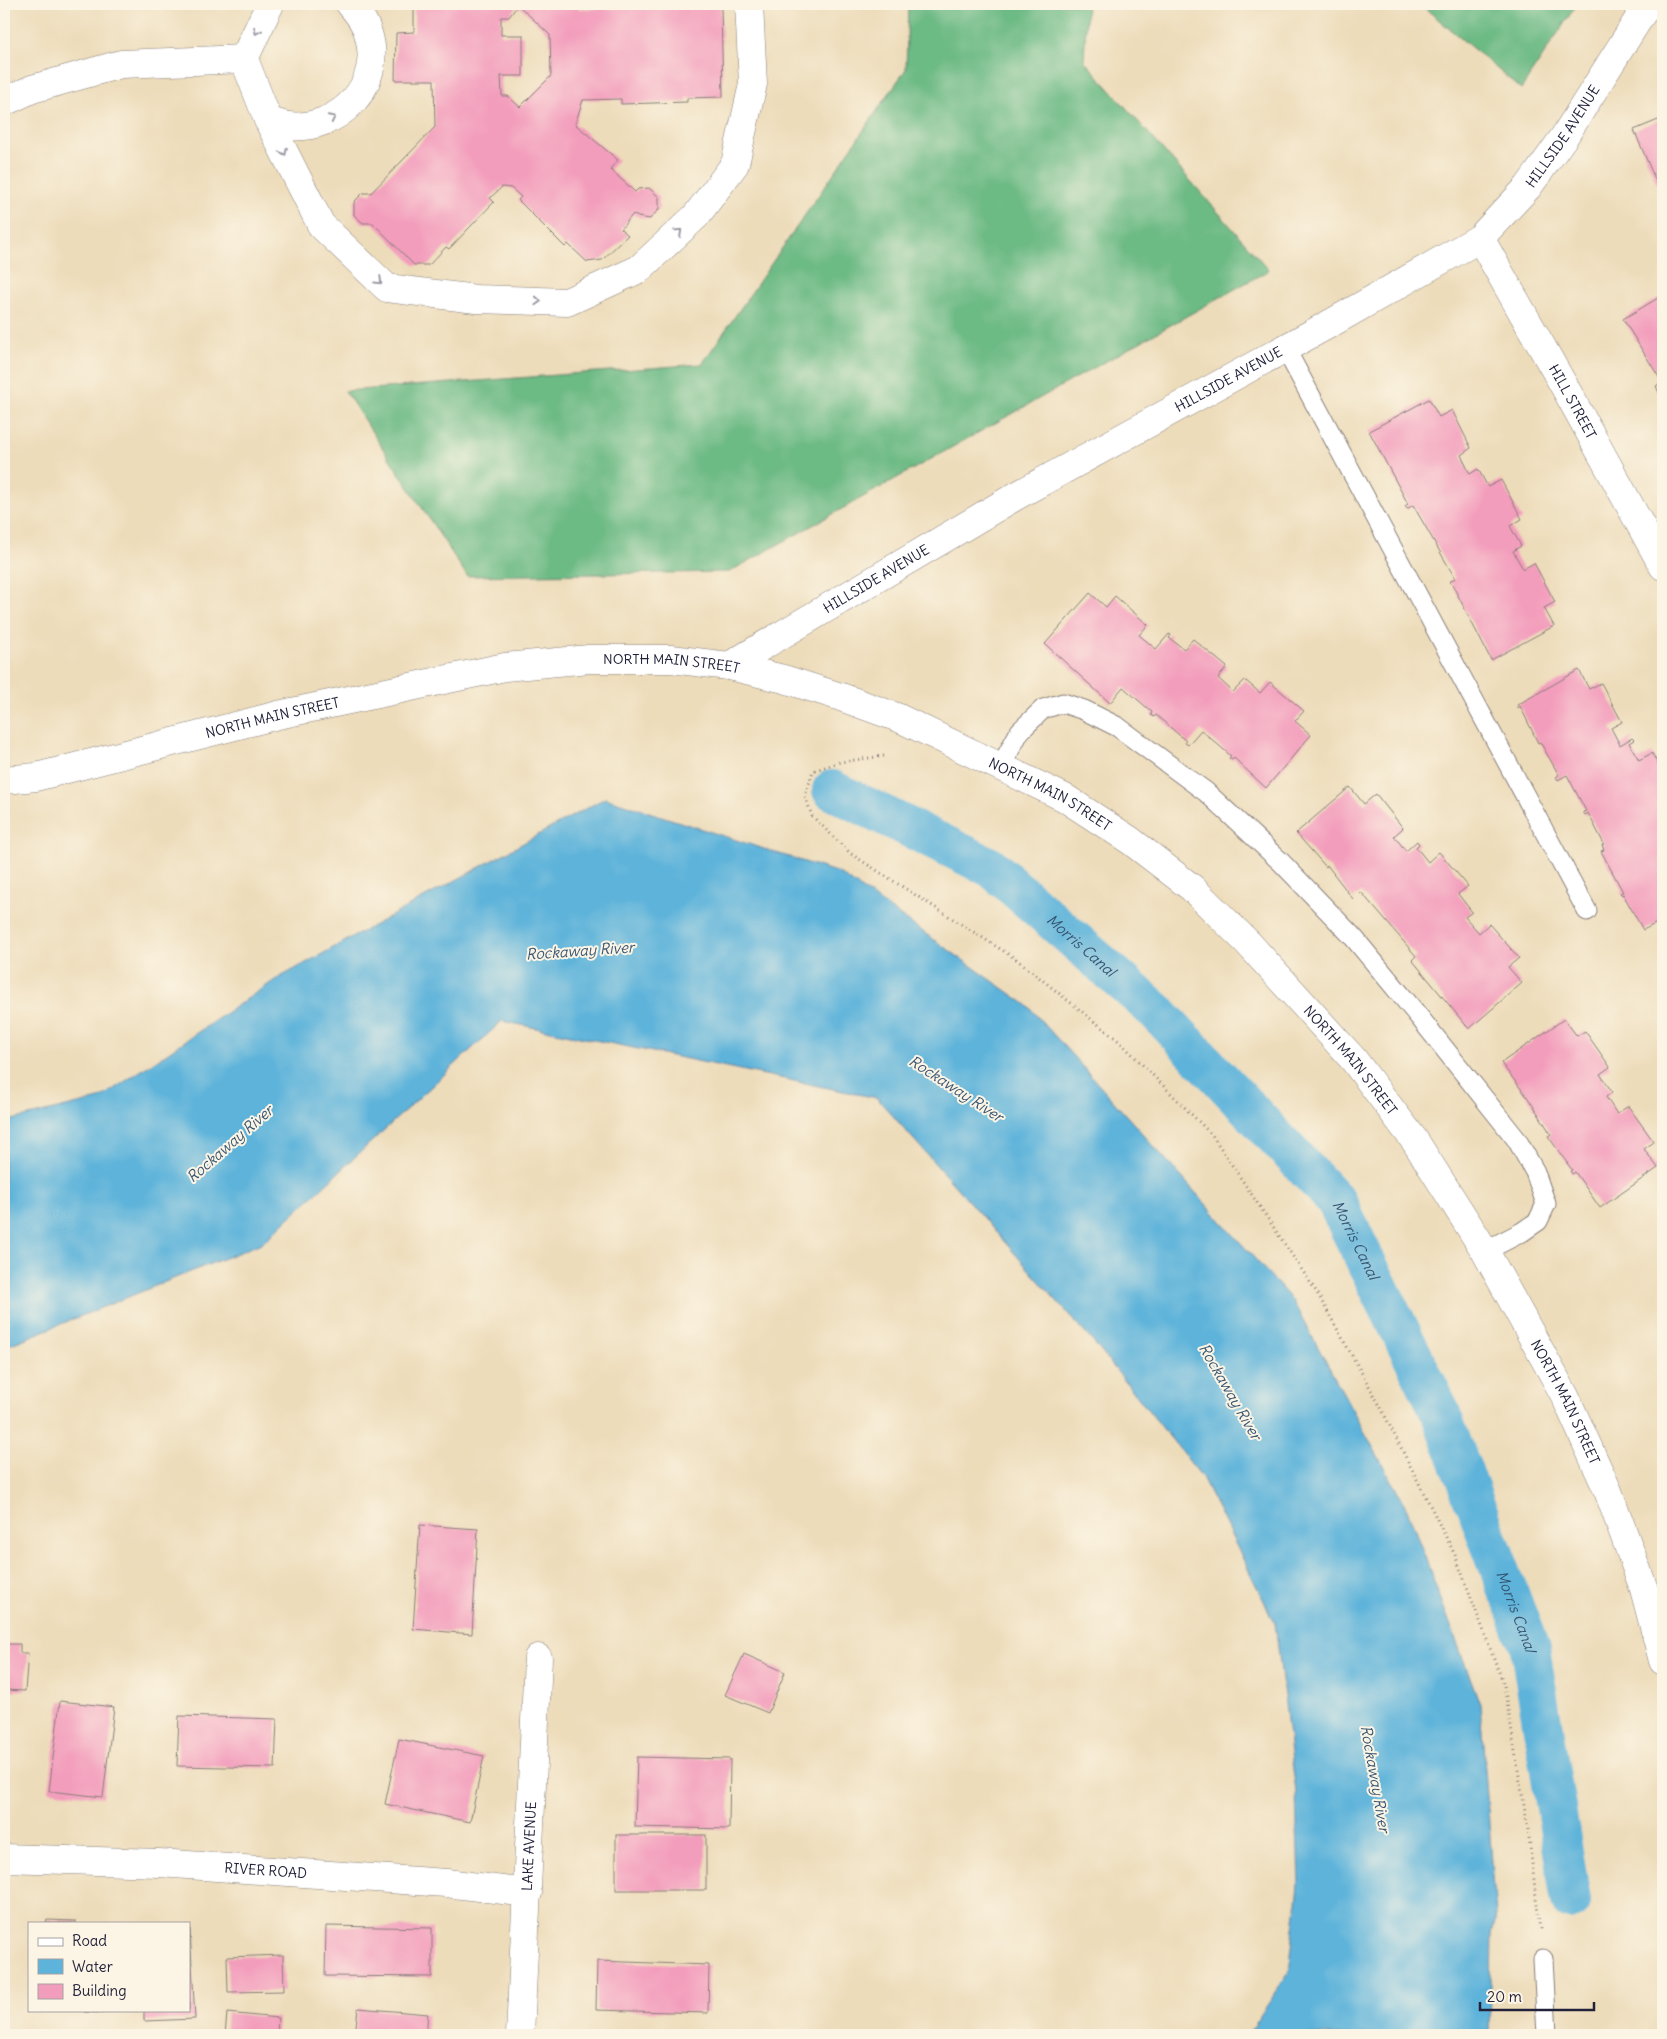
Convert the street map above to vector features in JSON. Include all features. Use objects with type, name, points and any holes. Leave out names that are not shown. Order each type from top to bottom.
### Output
[{"type":"street","points":[[270,4],[244,59],[268,120],[321,225],[387,288],[476,299],[567,302],[639,269],[696,216],[735,164],[752,84],[750,4]]},
{"type":"street","points":[[268,120],[286,126],[322,123],[338,115],[352,103],[363,88],[370,71],[372,53],[369,34],[361,17],[350,4]]},
{"type":"street","name":"HILLSIDE AVENUE","points":[[729,666],[1016,496],[1480,238],[1528,188],[1564,137],[1648,4]]},
{"type":"street","points":[[4,102],[32,89],[121,64],[244,59]]},
{"type":"street","name":"HILL STREET","points":[[1480,238],[1564,384],[1663,566]]},
{"type":"street","name":"NORTH MAIN STREET","points":[[4,780],[36,777],[278,715],[505,667],[589,659],[672,660],[729,666],[784,679],[841,696],[900,718],[1065,798],[1131,840],[1192,888],[1248,943],[1353,1059],[1415,1141],[1485,1251],[1565,1396],[1608,1491],[1644,1588],[1663,1661]]},
{"type":"street","name":"LAKE AVENUE","points":[[520,2035],[538,1658]]},
{"type":"street","name":"RIVER ROAD","points":[[4,1858],[159,1863],[446,1883],[528,1893]]},
{"type":"lane","points":[[1285,348],[1587,912]]},
{"type":"lane","points":[[1001,766],[1020,731],[1043,709],[1062,703],[1084,710],[1118,727],[1206,792],[1281,862],[1354,938],[1420,1018],[1517,1140],[1535,1172],[1546,1204],[1538,1221],[1522,1232],[1485,1251]]},
{"type":"lane","points":[[1543,1959],[1547,2035]]},
{"type":"path","points":[[884,756],[840,762],[813,771],[805,796],[812,816],[851,854],[1016,959],[1120,1042],[1212,1135],[1316,1291],[1379,1404],[1456,1555],[1504,1685],[1528,1830],[1543,1959]]},
{"type":"green space","points":[[908,4],[1087,4],[1084,60],[1269,270],[729,572],[467,576],[345,391],[702,364],[906,69]]},
{"type":"green space","points":[[1420,4],[1577,4],[1521,89]]},
{"type":"water","name":"Rockaway River","points":[[605,798],[839,873],[1027,1005],[1292,1300],[1407,1509],[1480,1704],[1496,1915],[1492,1935],[1490,2035],[1247,2035],[1289,1973],[1299,1885],[1296,1793],[1275,1623],[1202,1477],[1095,1344],[877,1098],[502,1021],[262,1243],[4,1347],[4,1122],[99,1099],[275,980]]},
{"type":"building","points":[[414,4],[574,4],[580,9],[626,8],[626,4],[663,4],[663,7],[721,6],[723,97],[687,98],[687,102],[621,104],[621,99],[583,100],[575,124],[618,160],[610,169],[635,192],[638,189],[649,188],[659,197],[659,209],[650,219],[633,214],[621,229],[628,235],[602,260],[587,262],[568,244],[565,247],[518,200],[521,197],[511,188],[502,187],[490,198],[494,202],[449,249],[446,247],[429,265],[414,265],[373,223],[363,223],[354,215],[354,202],[363,193],[371,193],[435,127],[434,80],[395,80],[396,33],[414,32]],"holes":[[[518,5],[550,35],[551,76],[520,107],[508,96],[502,96],[501,76],[523,76],[523,35],[501,35],[501,17],[509,17]]]},
{"type":"building","points":[[1663,118],[1663,198],[1634,130]]},
{"type":"building","points":[[1663,295],[1663,378],[1660,379],[1623,319]]},
{"type":"building","points":[[1663,382],[1663,402],[1656,386]]},
{"type":"building","points":[[1429,399],[1439,417],[1452,410],[1471,448],[1461,455],[1470,474],[1478,469],[1488,487],[1501,480],[1522,519],[1510,526],[1521,546],[1513,551],[1523,569],[1534,563],[1555,602],[1544,608],[1554,626],[1491,660],[1452,584],[1449,582],[1455,578],[1413,505],[1407,509],[1405,506],[1408,504],[1369,431]]},
{"type":"building","points":[[1090,593],[1106,607],[1115,596],[1148,625],[1139,635],[1156,649],[1169,634],[1171,635],[1169,638],[1184,649],[1193,639],[1227,667],[1218,678],[1233,692],[1245,680],[1260,693],[1270,682],[1304,711],[1295,721],[1311,735],[1266,788],[1234,758],[1232,760],[1229,758],[1231,756],[1201,730],[1188,745],[1185,743],[1186,741],[1156,715],[1154,717],[1151,715],[1152,712],[1123,687],[1110,703],[1045,644]]},
{"type":"building","points":[[1579,670],[1589,689],[1601,683],[1622,722],[1611,728],[1620,745],[1632,738],[1634,740],[1629,743],[1639,760],[1652,753],[1663,774],[1663,797],[1660,799],[1663,805],[1663,920],[1643,930],[1623,894],[1620,893],[1623,892],[1601,851],[1604,850],[1602,845],[1604,844],[1588,813],[1585,815],[1583,812],[1586,811],[1567,775],[1558,780],[1556,777],[1559,775],[1540,742],[1538,743],[1520,706],[1518,708],[1517,705]]},
{"type":"building","points":[[1350,787],[1364,804],[1376,794],[1403,828],[1394,836],[1406,851],[1417,841],[1419,844],[1416,847],[1428,862],[1439,852],[1468,886],[1458,894],[1472,912],[1465,917],[1479,933],[1489,924],[1519,958],[1508,967],[1522,983],[1469,1029],[1412,960],[1416,956],[1361,892],[1353,899],[1327,865],[1326,867],[1296,833]]},
{"type":"building","points":[[1564,1019],[1577,1036],[1585,1031],[1610,1067],[1600,1074],[1612,1092],[1606,1097],[1617,1114],[1628,1106],[1654,1142],[1644,1149],[1658,1168],[1600,1208],[1575,1172],[1572,1174],[1570,1171],[1572,1170],[1548,1136],[1551,1134],[1528,1098],[1501,1063]]},
{"type":"building","points":[[420,1525],[478,1529],[472,1634],[413,1629]]},
{"type":"building","points":[[4,1644],[20,1644],[20,1653],[28,1653],[25,1691],[4,1690]]},
{"type":"building","points":[[744,1654],[785,1672],[768,1713],[725,1695]]},
{"type":"building","points":[[60,1701],[114,1707],[103,1797],[49,1791]]},
{"type":"building","points":[[179,1716],[277,1719],[275,1768],[177,1766]]},
{"type":"building","points":[[399,1739],[484,1756],[470,1822],[385,1804]]},
{"type":"building","points":[[637,1757],[730,1759],[729,1829],[635,1827]]},
{"type":"building","points":[[616,1835],[706,1835],[706,1890],[616,1890]]},
{"type":"building","points":[[47,1920],[76,1921],[76,1922],[46,1922]]},
{"type":"building","points":[[326,1926],[432,1928],[432,1977],[325,1976]]},
{"type":"building","points":[[190,1929],[195,2019],[144,2021],[144,2012],[190,2012]]},
{"type":"building","points":[[283,1955],[284,1991],[228,1992],[227,1957]]},
{"type":"building","points":[[597,1961],[709,1965],[708,2013],[596,2010]]},
{"type":"building","points":[[358,2008],[428,2014],[426,2035],[355,2035]]},
{"type":"building","points":[[227,2013],[278,2018],[277,2035],[225,2035]]},
{"type":"waterway","name":"Morris Canal","points":[[832,790],[992,868],[1158,1013],[1336,1201],[1439,1409],[1530,1649],[1571,1901]]}]
